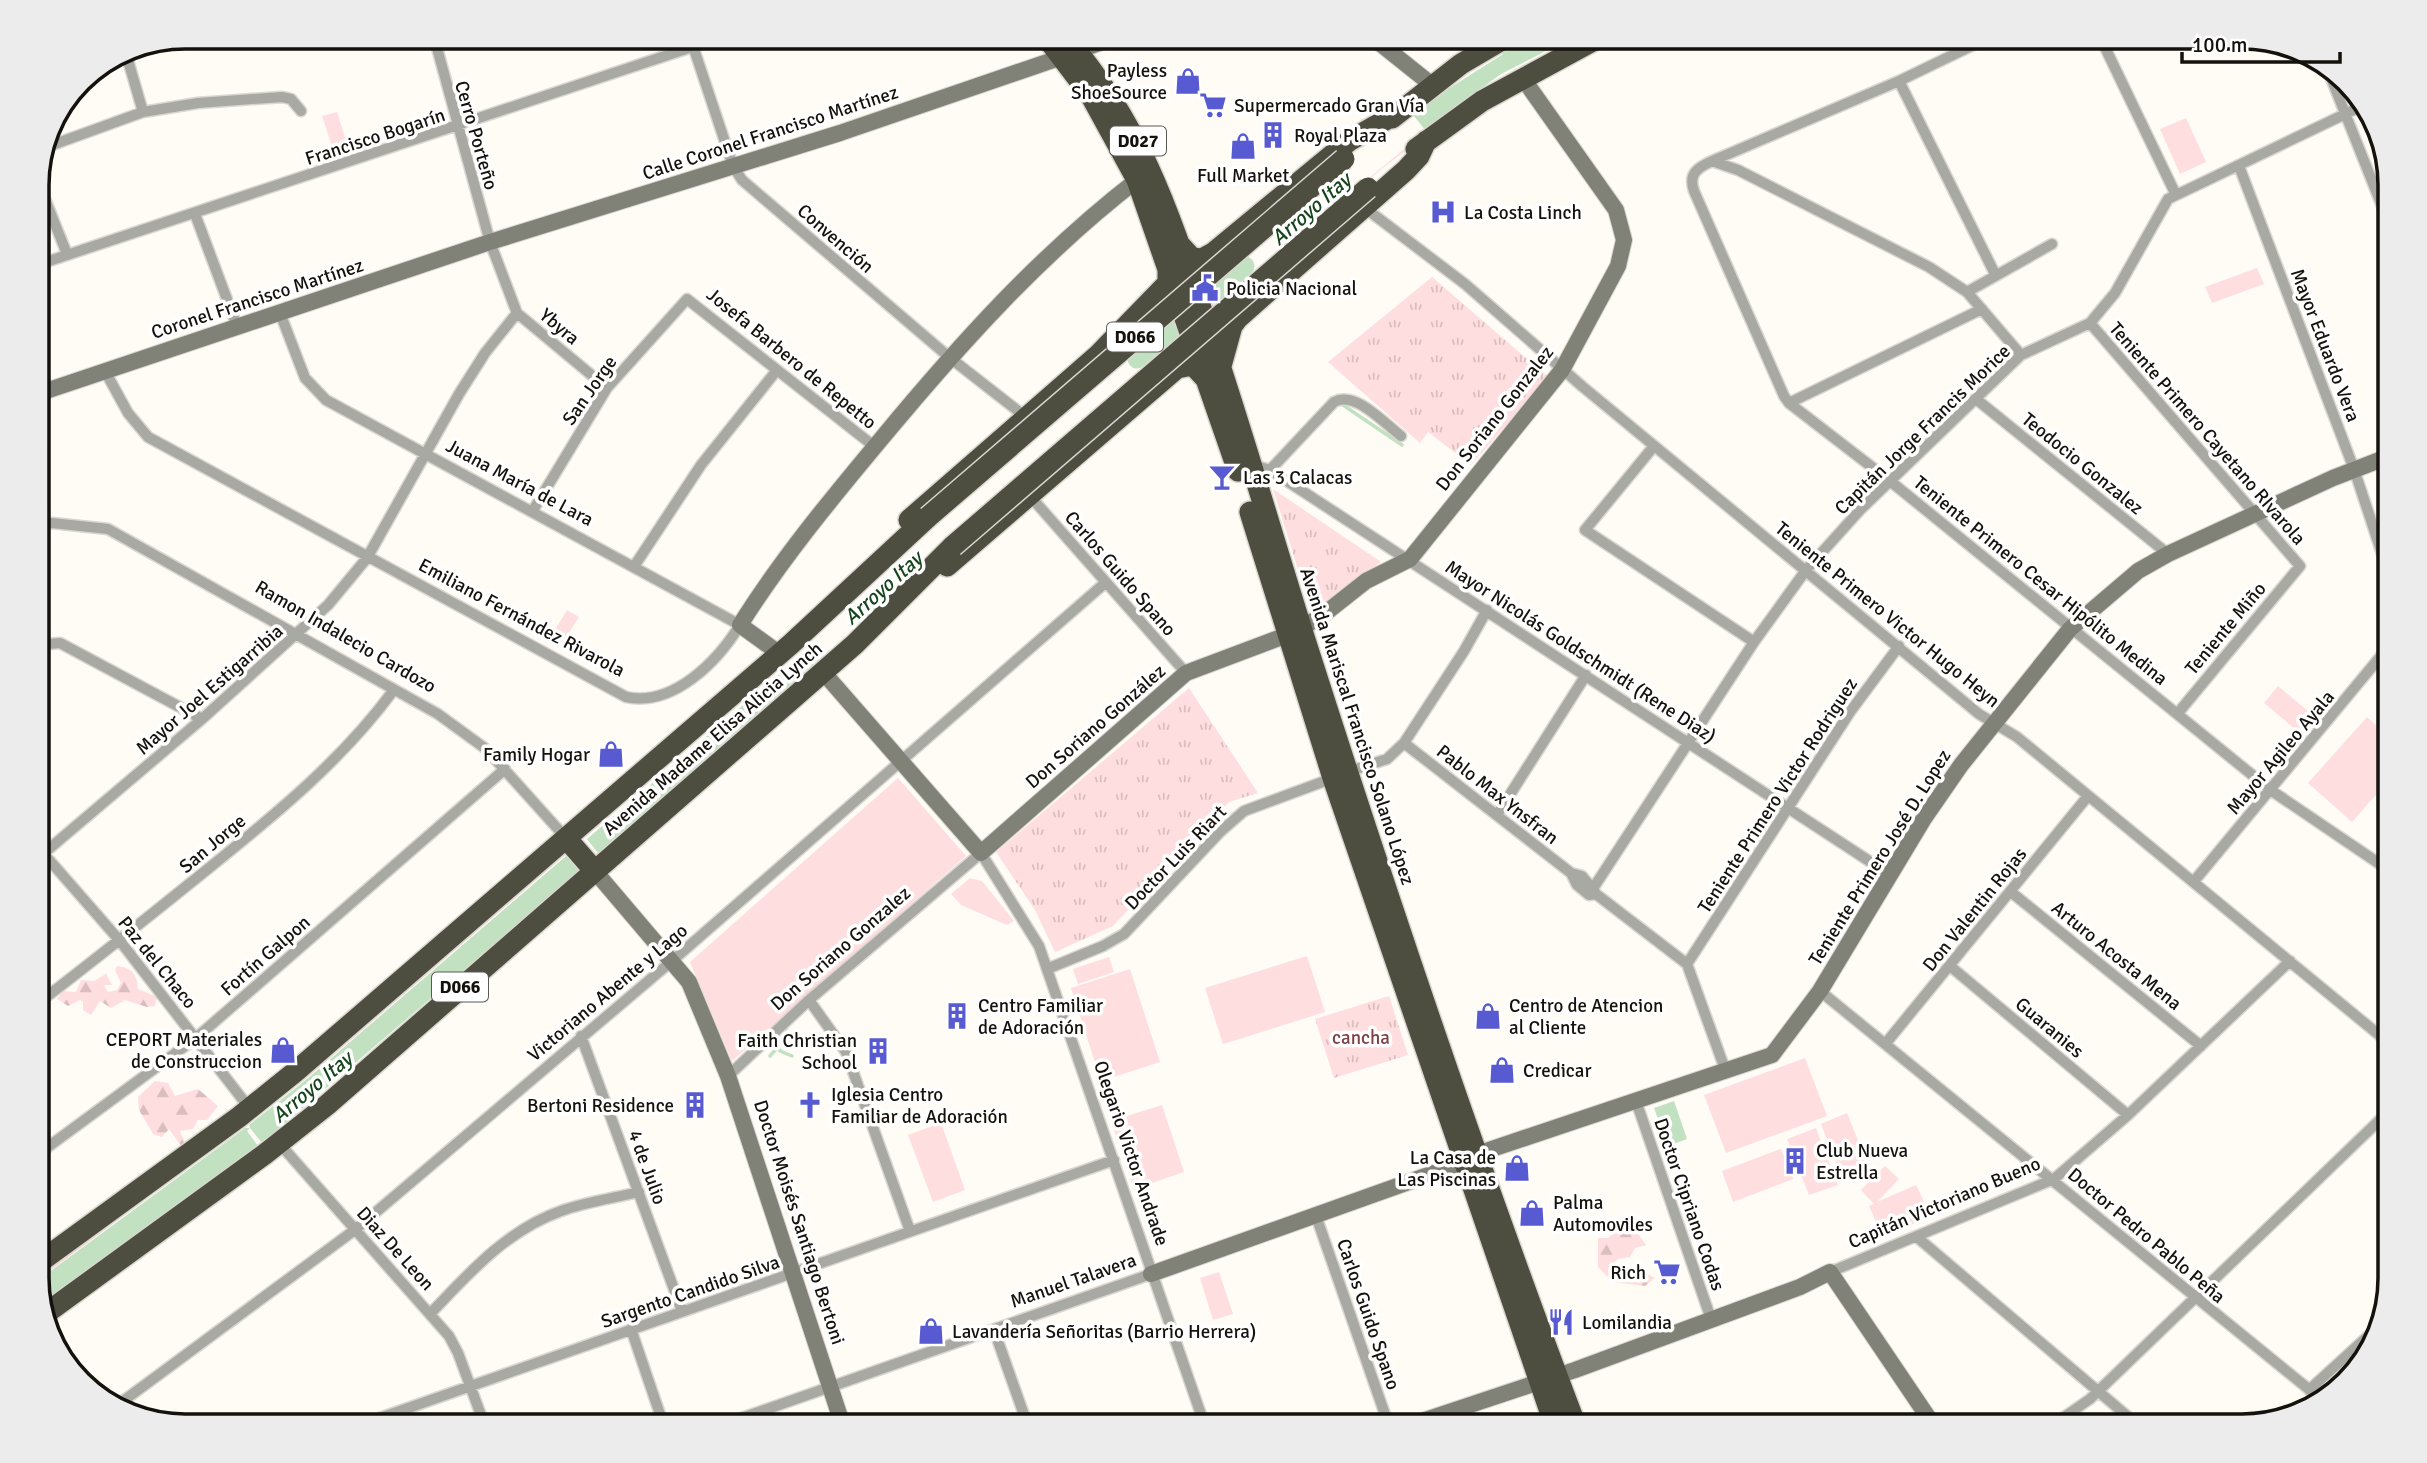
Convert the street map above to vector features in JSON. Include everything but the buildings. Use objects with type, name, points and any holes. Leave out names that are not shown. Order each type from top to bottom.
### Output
[{"type":"highway","name":"Avenida Mariscal Francisco Solano López","points":[[1069,49],[1137,180],[1168,263],[1191,304]]},
{"type":"highway","name":"Avenida Mariscal Francisco Solano López","points":[[1069,49],[1105,85],[1145,154],[1178,243],[1191,304],[1340,775],[1470,1158],[1549,1378],[1569,1414]]},
{"type":"highway","name":"Avenida Madame Elisa Alicia Lynch","points":[[49,1255],[250,1109],[570,842],[928,517],[1343,159],[1433,85],[1487,49]]},
{"type":"highway","name":"Avenida Madame Elisa Alicia Lynch","points":[[53,1308],[327,1105],[591,867],[855,644],[953,546],[1366,198],[1426,141],[1482,101],[1577,49]]},
{"type":"highway","points":[[1178,243],[1192,258],[1202,259],[1213,253],[1349,141],[1401,111]]},
{"type":"highway","points":[[855,644],[1177,368],[1193,365],[1214,373],[1228,335],[1238,318],[1366,198]]},
{"type":"highway","points":[[861,578],[882,547],[906,522],[1027,418],[1161,293],[1170,277],[1168,263]]},
{"type":"highway","name":"Avenida Mariscal Francisco Solano López","points":[[1214,373],[1260,467],[1294,632]]},
{"type":"highway","name":"Ramon Indalecio Cardozo","points":[[570,842],[591,867]]},
{"type":"highway","name":"Avenida Mariscal Francisco Solano López","points":[[1549,1378],[1554,1414]]},
{"type":"street","name":"Cerro Porteño","points":[[436,49],[490,242]]},
{"type":"street","name":"Francisco Bogarín","points":[[49,260],[458,126],[672,49]]},
{"type":"street","name":"Convención","points":[[693,49],[733,166],[742,180],[949,357],[1027,418]]},
{"type":"street","name":"Calle Coronel Francisco Martínez","points":[[490,242],[840,133],[1065,49]]},
{"type":"street","points":[[1387,49],[1433,85]]},
{"type":"street","points":[[1712,160],[1899,81],[1965,49]]},
{"type":"street","points":[[2106,49],[2176,195]]},
{"type":"street","points":[[128,62],[143,112]]},
{"type":"street","name":"Don Soriano Gonzalez","points":[[1294,632],[1323,615],[1366,581],[1410,559],[1562,370],[1618,267],[1623,250],[1623,232],[1616,210],[1522,77]]},
{"type":"street","points":[[1899,81],[1994,274]]},
{"type":"street","points":[[2334,85],[2378,195]]},
{"type":"street","points":[[56,144],[143,112],[198,103],[282,97],[291,99],[302,111]]},
{"type":"street","name":"Capitán Jorge Francis Morice","points":[[1595,890],[1754,642],[1807,570],[1890,481],[2021,355],[2090,323],[2115,293],[2168,199],[2355,110]]},
{"type":"street","points":[[1712,160],[1738,170],[1929,267],[1967,292],[2021,355]]},
{"type":"street","name":"Teniente Primero Cesar Hipólito Medina","points":[[1712,160],[1694,172],[1692,184],[1789,403],[1890,481],[2070,629],[2178,712],[2272,791],[2378,863]]},
{"type":"street","name":"Mayor Eduardo Vera","points":[[2239,166],[2354,470],[2378,542]]},
{"type":"street","name":"Emiliano Fernández Rivarola","points":[[105,371],[128,413],[148,437],[626,697],[656,697],[694,677],[728,644],[778,565],[949,357],[1030,273],[1137,180]]},
{"type":"street","name":"Teniente Primero Victor Hugo Heyn","points":[[1366,198],[1562,370],[1979,714],[2017,737],[2195,880],[2378,1034]]},
{"type":"street","points":[[49,210],[66,254]]},
{"type":"street","points":[[195,214],[237,326]]},
{"type":"street","name":"Coronel Francisco Martínez","points":[[49,390],[490,242]]},
{"type":"street","name":"Ybyra","points":[[490,242],[517,313],[607,388]]},
{"type":"street","points":[[1967,292],[1994,274],[2052,244]]},
{"type":"street","name":"Josefa Barbero de Repetto","points":[[687,299],[875,447]]},
{"type":"street","name":"San Jorge","points":[[532,513],[607,388],[687,299]]},
{"type":"street","points":[[1789,403],[1982,309]]},
{"type":"street","name":"Juana María de Lara","points":[[280,313],[302,373],[326,400],[532,513],[635,565],[740,625],[780,654]]},
{"type":"street","name":"Mayor Joel Estigarribia","points":[[49,850],[202,719],[328,605],[367,558],[485,353],[517,313]]},
{"type":"street","name":"Teniente Primero Cayetano RIvarola","points":[[2090,323],[2300,566]]},
{"type":"street","points":[[635,565],[701,465],[777,370]]},
{"type":"street","points":[[1260,467],[1342,397],[1353,399],[1401,436]]},
{"type":"street","name":"Teodocio Gonzalez","points":[[1976,398],[2168,554]]},
{"type":"street","points":[[1654,446],[1586,530],[1754,642]]},
{"type":"street","name":"Teniente Primero José D. Lopez","points":[[1470,1158],[1772,1055],[1820,990],[1938,798],[1994,722],[2012,704],[2070,629],[2138,571],[2168,554],[2378,461]]},
{"type":"street","name":"Mayor Nicolás Goldschmidt (Rene Diaz)","points":[[1260,467],[1410,559],[1889,874]]},
{"type":"street","name":"Carlos Guido Spano","points":[[1030,496],[1186,673]]},
{"type":"street","name":"Ramon Indalecio Cardozo","points":[[49,524],[108,529],[454,724],[505,769],[570,842]]},
{"type":"street","name":"Teniente Miño","points":[[2178,712],[2300,566]]},
{"type":"street","name":"Victoriano Abente y Lago","points":[[125,1400],[356,1229],[673,960],[1105,583]]},
{"type":"street","points":[[1404,744],[1487,610]]},
{"type":"street","name":"Don Soriano González","points":[[981,853],[1186,673],[1294,632]]},
{"type":"street","points":[[49,644],[60,643],[80,652],[202,719]]},
{"type":"street","name":"Teniente Primero Victor Rodriguez","points":[[1687,964],[1850,712],[1899,646]]},
{"type":"street","name":"Mayor Agileo Ayala","points":[[2195,880],[2272,791],[2378,660]]},
{"type":"street","name":"Olegario Victor Andrade","points":[[823,672],[981,853],[1027,922],[1114,1160],[1151,1275],[1201,1414]]},
{"type":"street","points":[[1497,815],[1586,675]]},
{"type":"street","name":"San Jorge","points":[[49,995],[120,941],[318,776],[370,722],[393,691]]},
{"type":"street","name":"Doctor Luis Riart","points":[[1046,969],[1103,946],[1124,934],[1220,832],[1244,811],[1387,759],[1404,744]]},
{"type":"street","name":"Pablo Max Ynsfran","points":[[1404,744],[1571,873],[1577,885],[1589,895],[1595,890]]},
{"type":"street","name":"Fortín Galpon","points":[[49,1146],[196,1038],[505,769]]},
{"type":"street","name":"Don Valentin Rojas","points":[[1886,1044],[2088,796]]},
{"type":"street","name":"Don Soriano Gonzalez","points":[[728,1076],[809,1000],[981,853]]},
{"type":"street","name":"Paz del Chaco","points":[[49,866],[120,941],[250,1109]]},
{"type":"street","name":"Doctor Moisés Santiago Bertoni","points":[[591,867],[689,982],[728,1076],[840,1414]]},
{"type":"street","points":[[1595,890],[1687,964],[1726,1072]]},
{"type":"street","name":"Arturo Acosta Mena","points":[[2011,892],[2201,1046]]},
{"type":"street","name":"Capitán Victoriano Bueno","points":[[1442,1414],[1800,1287],[2054,1179],[2128,1115],[2290,961]]},
{"type":"street","name":"Guaranies","points":[[1950,966],[2128,1115]]},
{"type":"street","name":"Doctor Pedro Pablo Peña","points":[[1820,990],[2313,1394]]},
{"type":"street","points":[[809,1000],[846,1052],[910,1231]]},
{"type":"street","name":"4 de Julio","points":[[581,1036],[682,1311]]},
{"type":"street","name":"Doctor Cipriano Codas","points":[[1636,1101],[1711,1319]]},
{"type":"street","points":[[2067,1414],[2098,1391],[2378,1122]]},
{"type":"street","name":"Diaz De Leon","points":[[279,1143],[431,1313],[458,1353],[481,1414]]},
{"type":"street","name":"Manuel Talavera","points":[[752,1414],[1151,1275],[1470,1158]]},
{"type":"street","name":"Sargento Candido Silva","points":[[391,1414],[1114,1160]]},
{"type":"street","points":[[431,1313],[484,1257],[526,1228],[561,1211],[639,1192]]},
{"type":"street","name":"Carlos Guido Spano","points":[[1315,1213],[1385,1414]]},
{"type":"street","points":[[1918,1237],[2125,1414]]},
{"type":"street","points":[[1830,1272],[1926,1414]]},
{"type":"street","points":[[631,1329],[660,1414]]},
{"type":"street","points":[[993,1330],[1024,1414]]},
{"type":"street","points":[[2309,1390],[2362,1341]]},
{"type":"green space","points":[[1434,91],[1380,163],[1461,102],[1465,106],[1384,167],[1211,312],[1202,288]]},
{"type":"green space","points":[[337,112],[349,150],[335,155],[322,116]]},
{"type":"green space","points":[[2186,118],[2206,162],[2180,174],[2160,129]]},
{"type":"green space","points":[[2257,268],[2264,284],[2212,303],[2205,287]]},
{"type":"green space","points":[[1432,277],[1548,377],[1471,465],[1428,432],[1420,443],[1328,362]]},
{"type":"green space","points":[[1273,489],[1381,562],[1324,607],[1310,608]]},
{"type":"green space","points":[[567,610],[579,617],[563,642],[552,635]]},
{"type":"green space","points":[[2278,686],[2315,717],[2301,734],[2264,703]]},
{"type":"green space","points":[[1189,688],[1258,793],[1229,802],[1113,926],[1055,952],[1035,910],[996,852]]},
{"type":"green space","points":[[2367,717],[2378,727],[2378,793],[2352,822],[2308,783]]},
{"type":"green space","points":[[898,778],[966,856],[732,1061],[690,962]]},
{"type":"green space","points":[[561,851],[565,855],[308,1077],[49,1272],[49,1263]]},
{"type":"green space","points":[[970,878],[982,881],[1014,921],[1007,925],[961,905],[951,894]]},
{"type":"green space","points":[[1307,956],[1325,1012],[1223,1044],[1205,988]]},
{"type":"green space","points":[[1109,957],[1114,972],[1078,984],[1073,969]]},
{"type":"green space","points":[[117,966],[133,973],[138,989],[157,997],[155,1006],[147,1007],[125,1000],[111,1008],[100,1001],[91,1015],[83,1010],[83,1002],[80,1000],[68,1006],[57,999],[63,991],[76,992],[81,980],[94,981],[106,974],[112,985],[104,985],[108,992],[117,990],[121,983],[115,970]]},
{"type":"green space","points":[[1130,969],[1160,1062],[1101,1081],[1071,988]]},
{"type":"green space","name":"cancha","points":[[1389,996],[1408,1055],[1334,1078],[1315,1019]]},
{"type":"green space","points":[[1805,1058],[1827,1116],[1726,1153],[1704,1095]]},
{"type":"green space","points":[[155,1081],[168,1083],[175,1096],[198,1089],[218,1106],[207,1120],[198,1120],[193,1129],[180,1131],[185,1143],[182,1147],[169,1129],[162,1137],[153,1134],[139,1110],[138,1097]]},
{"type":"green space","points":[[1162,1105],[1184,1172],[1134,1189],[1111,1121]]},
{"type":"green space","points":[[1847,1113],[1867,1163],[1840,1173],[1821,1124]]},
{"type":"green space","points":[[941,1123],[965,1190],[933,1202],[908,1135]]},
{"type":"green space","points":[[1816,1128],[1838,1185],[1809,1195],[1787,1139]]},
{"type":"green space","points":[[1781,1149],[1793,1179],[1733,1202],[1722,1171]]},
{"type":"green space","points":[[1885,1166],[1899,1179],[1877,1202],[1916,1185],[1931,1216],[1883,1237],[1869,1206],[1874,1204],[1861,1190]]},
{"type":"green space","points":[[1617,1230],[1636,1231],[1646,1245],[1635,1248],[1630,1257],[1618,1259],[1614,1263],[1617,1270],[1637,1269],[1655,1278],[1645,1286],[1613,1282],[1598,1267],[1598,1238],[1608,1238]]},
{"type":"green space","points":[[1219,1272],[1233,1314],[1213,1320],[1200,1278]]},
{"type":"water","points":[[1511,49],[1550,49],[1501,74],[1380,162],[1316,192],[1426,103]]},
{"type":"water","points":[[814,644],[824,655],[598,853],[587,839]]},
{"type":"water","points":[[566,856],[579,871],[262,1143],[249,1125],[307,1079]]},
{"type":"water","points":[[1674,1101],[1687,1139],[1668,1146],[1654,1108]]},
{"type":"water","points":[[245,1128],[250,1128],[247,1131],[258,1146],[51,1297],[49,1272]]},
{"type":"pier","points":[[1410,111],[1426,131],[1231,292],[1218,276],[1313,189]]},
{"type":"pier","points":[[1157,332],[1163,351],[940,544],[852,634],[838,617],[887,569]]},
{"type":"waterway","name":"Arroyo Itay","points":[[1512,54],[1522,49]]},
{"type":"waterway","name":"Arroyo Itay","points":[[1219,290],[1245,266]]},
{"type":"waterway","name":"Arroyo Itay","points":[[1137,359],[1171,330]]},
{"type":"waterway","points":[[1340,403],[1402,445]]},
{"type":"waterway","points":[[787,1027],[778,1046],[780,1051],[792,1056]]},
{"type":"waterway","points":[[770,1056],[778,1047]]},
{"type":"place","name":"Payless ShoeSource","points":[[1188,81]]},
{"type":"place","name":"Supermercado Gran Vía","points":[[1213,105]]},
{"type":"place","name":"Royal Plaza","points":[[1273,135]]},
{"type":"place","name":"Full Market","points":[[1243,146]]},
{"type":"place","name":"La Costa Linch","points":[[1443,212]]},
{"type":"place","name":"Policia Nacional","points":[[1205,288]]},
{"type":"place","name":"Las 3 Calacas","points":[[1222,477]]},
{"type":"place","name":"Family Hogar","points":[[611,754]]},
{"type":"place","name":"Centro Familiar de Adoración","points":[[957,1016]]},
{"type":"place","name":"Centro de Atencion al Cliente","points":[[1488,1016]]},
{"type":"place","name":"CEPORT Materiales de Construccion","points":[[283,1050]]},
{"type":"place","name":"Faith Christian School","points":[[878,1051]]},
{"type":"place","name":"Credicar","points":[[1502,1070]]},
{"type":"place","name":"Bertoni Residence","points":[[695,1105]]},
{"type":"place","name":"Iglesia Centro Familiar de Adoración","points":[[810,1105]]},
{"type":"place","name":"Club Nueva Estrella","points":[[1795,1161]]},
{"type":"place","name":"La Casa de Las Piscinas","points":[[1517,1168]]},
{"type":"place","name":"Palma Automoviles","points":[[1532,1213]]},
{"type":"place","name":"Rich","points":[[1667,1272]]},
{"type":"place","name":"Lomilandia","points":[[1561,1322]]},
{"type":"place","name":"Lavandería Señoritas (Barrio Herrera)","points":[[931,1331]]}]
